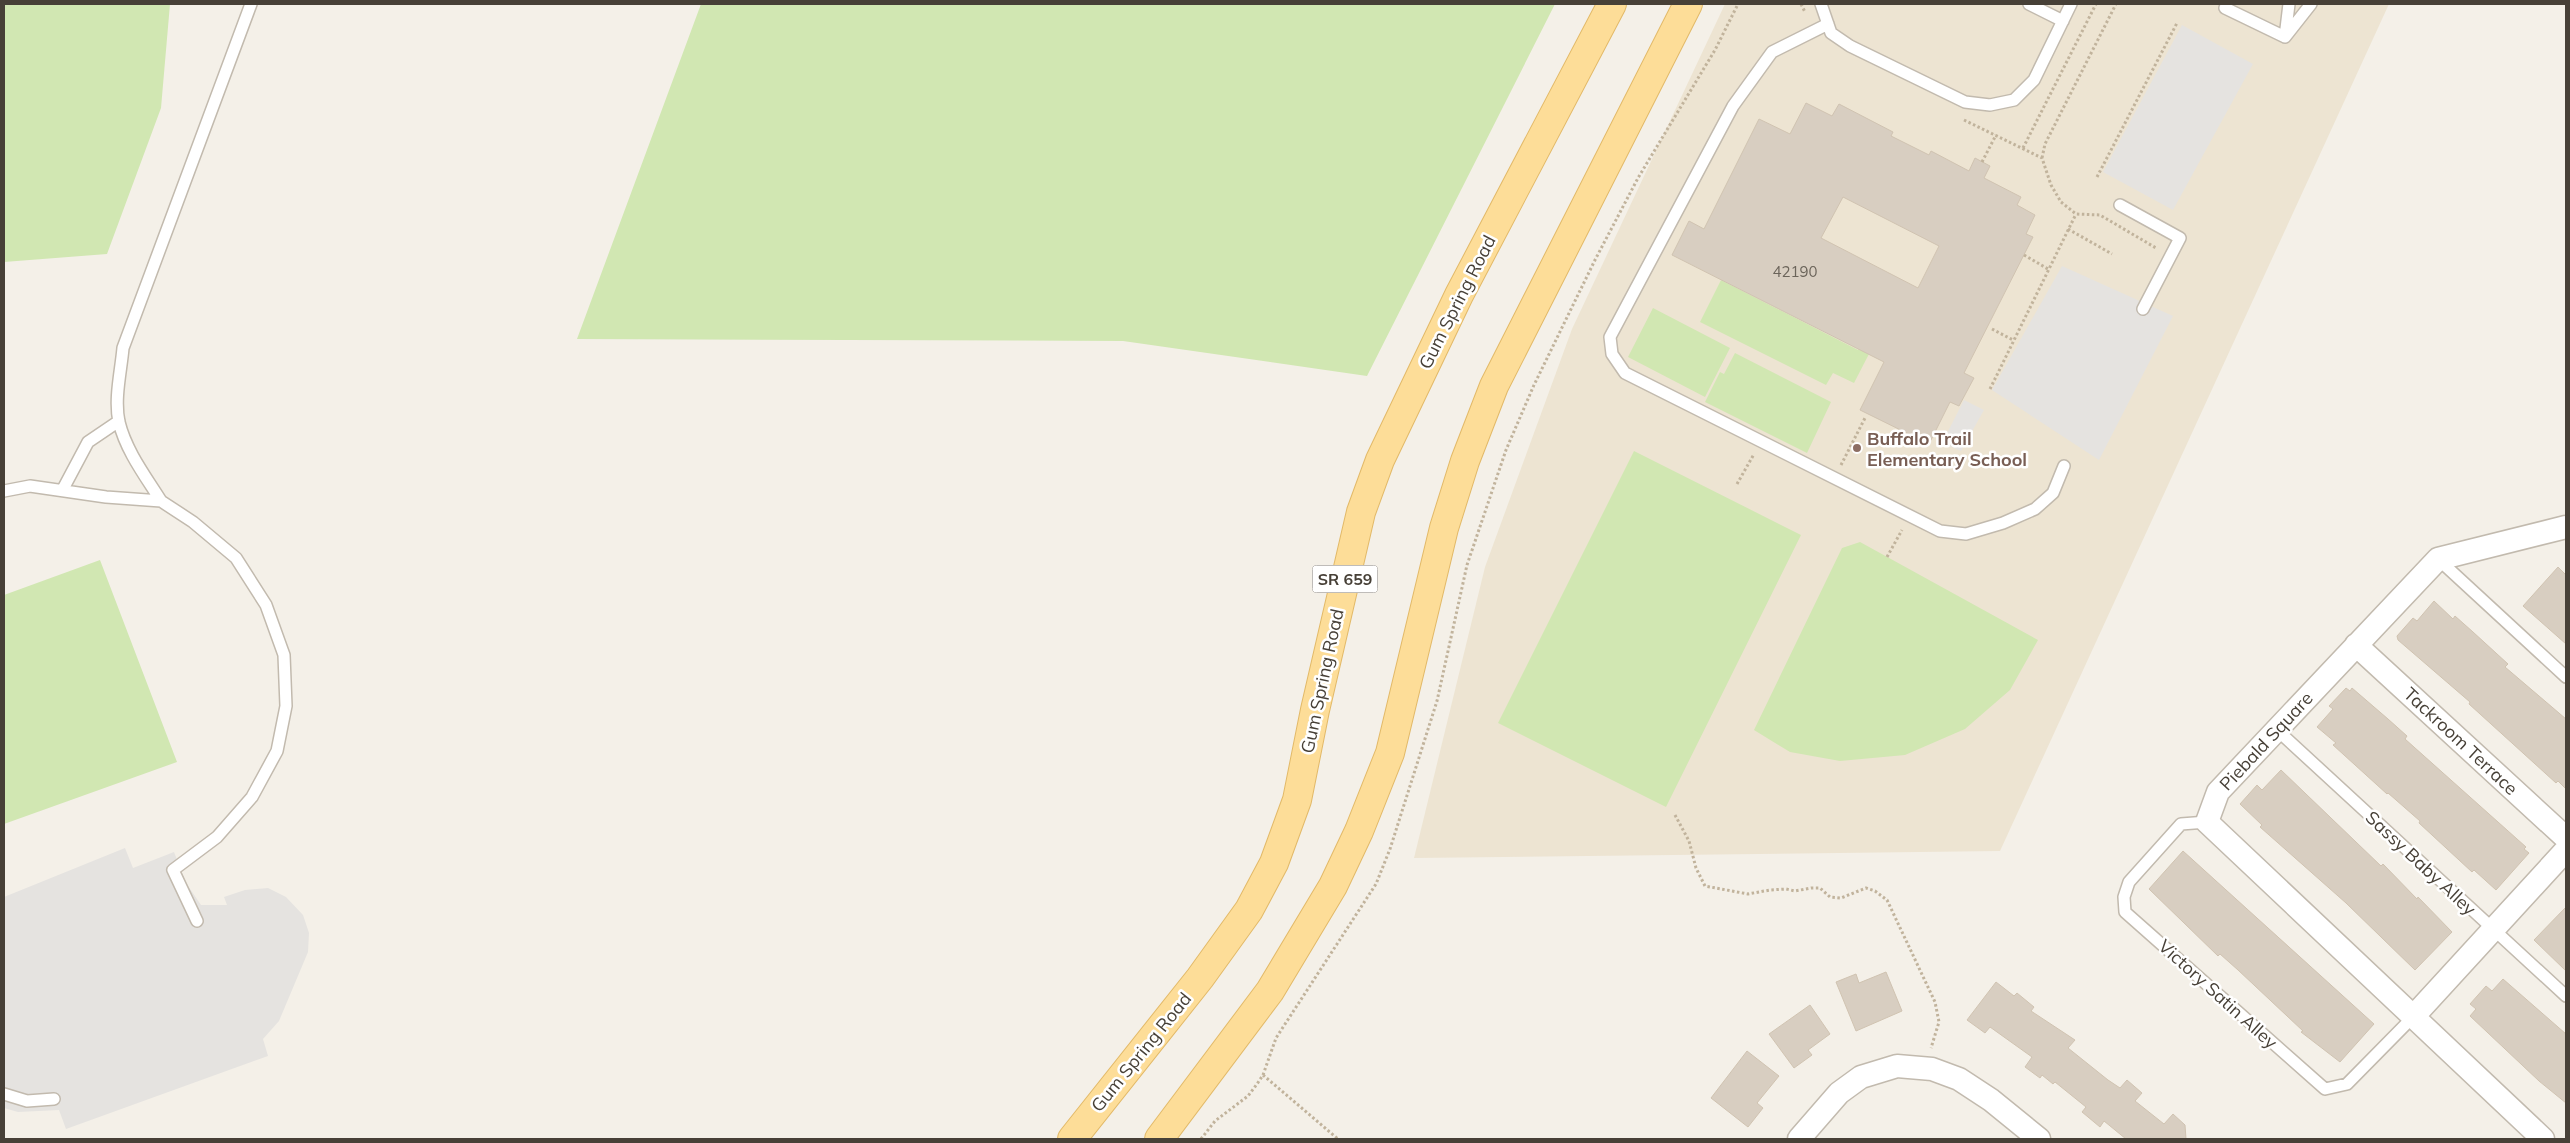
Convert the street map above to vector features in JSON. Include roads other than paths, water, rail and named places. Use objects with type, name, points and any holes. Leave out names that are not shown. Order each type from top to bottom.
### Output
[{"type":"main road","name":"Gum Spring Road","points":[[1072,1139],[1211,963],[1249,910],[1274,863],[1297,800],[1314,710],[1361,512],[1380,460],[1459,295],[1612,4]]},
{"type":"main road","points":[[1159,1139],[1270,991],[1332,886],[1359,831],[1390,753],[1444,528],[1465,461],[1494,386],[1688,4]]},
{"type":"street","points":[[2438,559],[2566,527]]},
{"type":"street","name":"Piebald Square","points":[[2207,822],[2218,792],[2438,559]]},
{"type":"street","name":"Tackroom Terrace","points":[[2356,645],[2566,838]]},
{"type":"street","points":[[2207,822],[2543,1139]]},
{"type":"street","points":[[2413,1016],[2566,850]]},
{"type":"street","points":[[1799,1139],[1839,1093],[1861,1077],[1897,1066],[1925,1068],[1959,1079],[1991,1100],[2039,1139]]},
{"type":"lane","points":[[197,921],[173,870],[217,838],[252,797],[277,751],[286,706],[284,655],[266,605],[236,558],[193,522],[161,502],[130,452],[119,421],[119,386],[123,348],[156,254],[252,4]]},
{"type":"lane","points":[[1821,4],[1831,33],[1850,46],[1965,102],[1990,105],[2014,100],[2034,80],[2071,4]]},
{"type":"lane","points":[[2029,4],[2062,21]]},
{"type":"lane","points":[[2285,37],[2289,4]]},
{"type":"lane","points":[[2285,37],[2311,4]]},
{"type":"lane","points":[[2225,8],[2285,37]]},
{"type":"lane","points":[[1828,24],[1772,52],[1733,106],[1610,337],[1612,354],[1625,373],[1940,531],[1966,534],[2003,523],[2035,509],[2053,493],[2064,466]]},
{"type":"lane","points":[[2120,205],[2180,238],[2143,309]]},
{"type":"lane","points":[[63,489],[88,442],[119,421]]},
{"type":"lane","points":[[4,491],[30,486],[63,489],[106,497],[161,502]]},
{"type":"lane","points":[[2438,559],[2566,677]]},
{"type":"lane","name":"Sassy Baby Alley","points":[[2276,729],[2566,996]]},
{"type":"lane","name":"Victory Satin Alley","points":[[2207,822],[2181,824],[2129,882],[2124,898],[2125,912],[2325,1089],[2347,1084],[2413,1016]]},
{"type":"lane","points":[[4,1094],[27,1101],[54,1099]]},
{"type":"place","name":"Buffalo Trail Elementary School","points":[[1857,448]]}]
